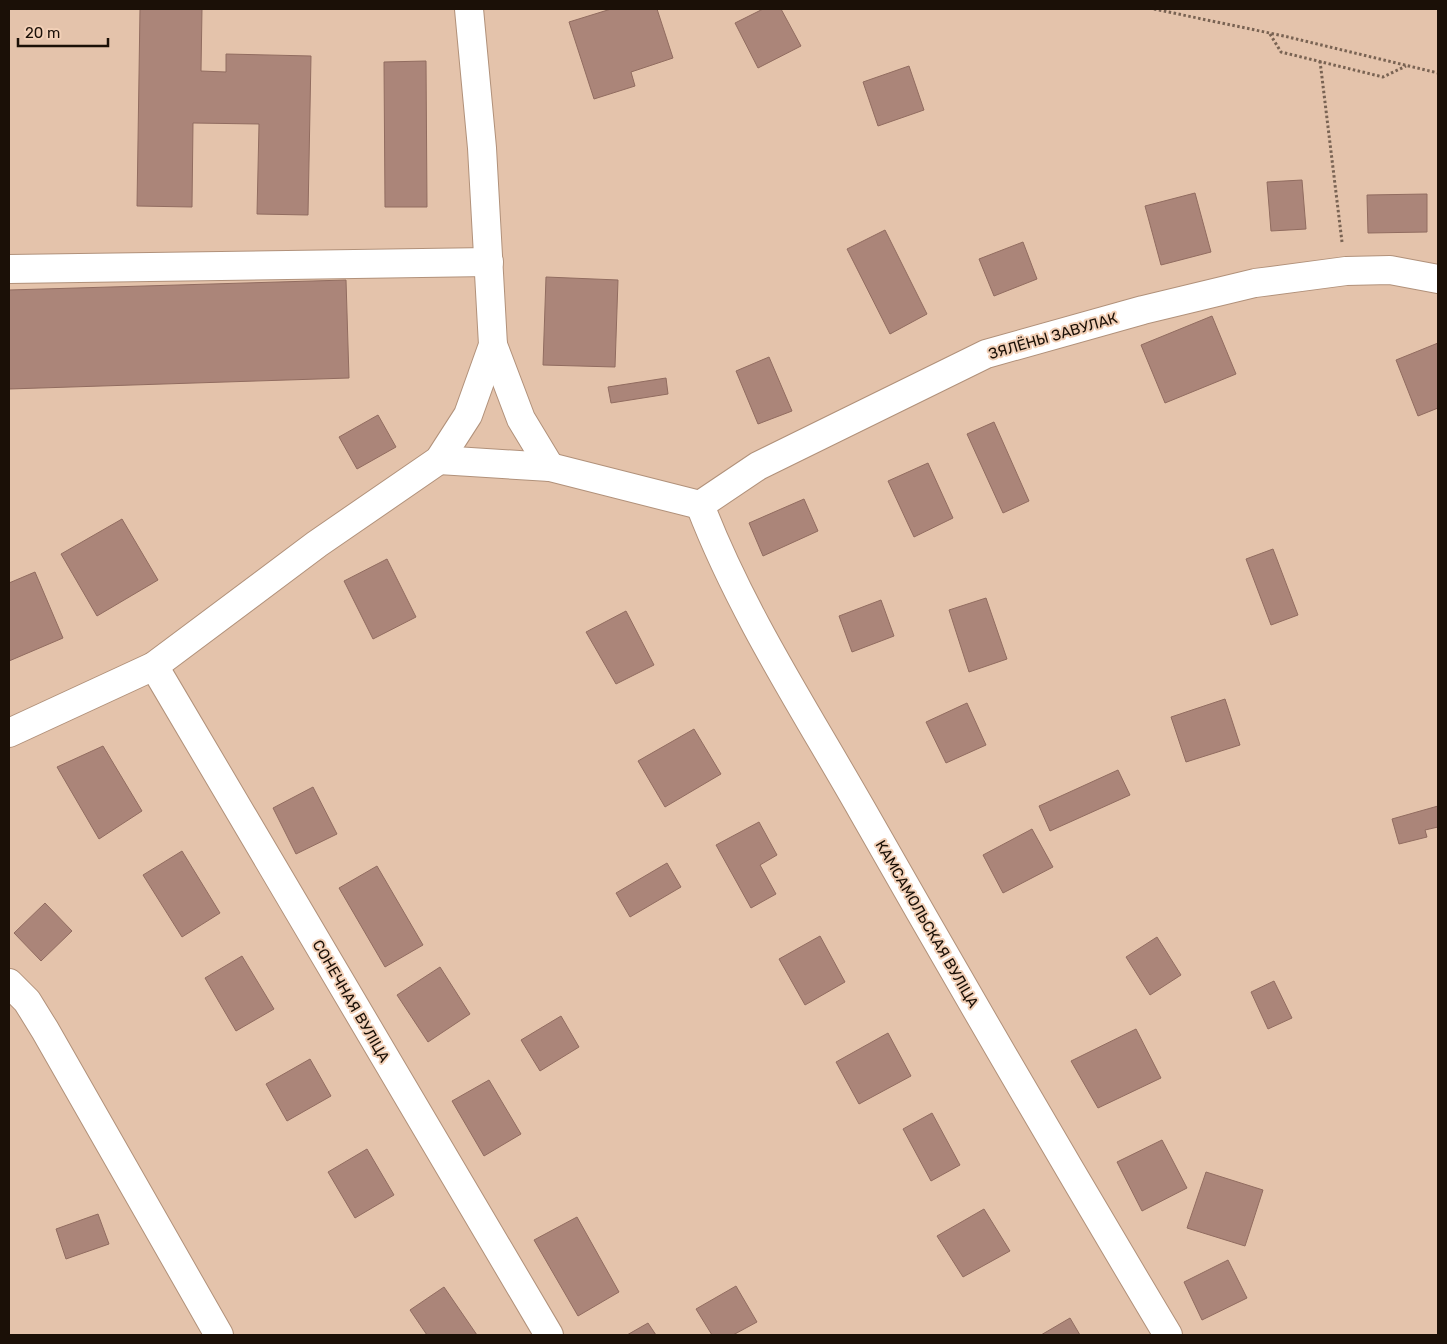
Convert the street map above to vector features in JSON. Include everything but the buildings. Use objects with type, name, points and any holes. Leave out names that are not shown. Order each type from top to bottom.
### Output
[{"type":"street","points":[[469,9],[489,262],[493,345],[521,419],[550,467]]},
{"type":"street","points":[[9,268],[489,262]]},
{"type":"street","name":"ЗЯЛЁНЫ ЗАВУЛАК","points":[[700,505],[758,466],[986,354],[1143,310],[1255,283],[1346,271],[1390,270],[1438,279]]},
{"type":"street","points":[[9,733],[154,666],[317,544],[439,460],[468,414],[493,345]]},
{"type":"street","points":[[439,460],[550,467],[700,505]]},
{"type":"street","name":"КАМСАМОЛЬСКАЯ ВУЛІЦА","points":[[700,505],[719,554],[783,671],[991,1038],[1168,1335]]},
{"type":"street","name":"СОНЕЧНАЯ ВУЛІЦА","points":[[154,666],[549,1335]]},
{"type":"street","points":[[9,983],[27,1001],[45,1030],[219,1335]]},
{"type":"path","points":[[1154,9],[1269,33],[1438,74]]},
{"type":"path","points":[[1269,33],[1281,52],[1383,76],[1406,66]]},
{"type":"path","points":[[1320,61],[1346,271]]}]
